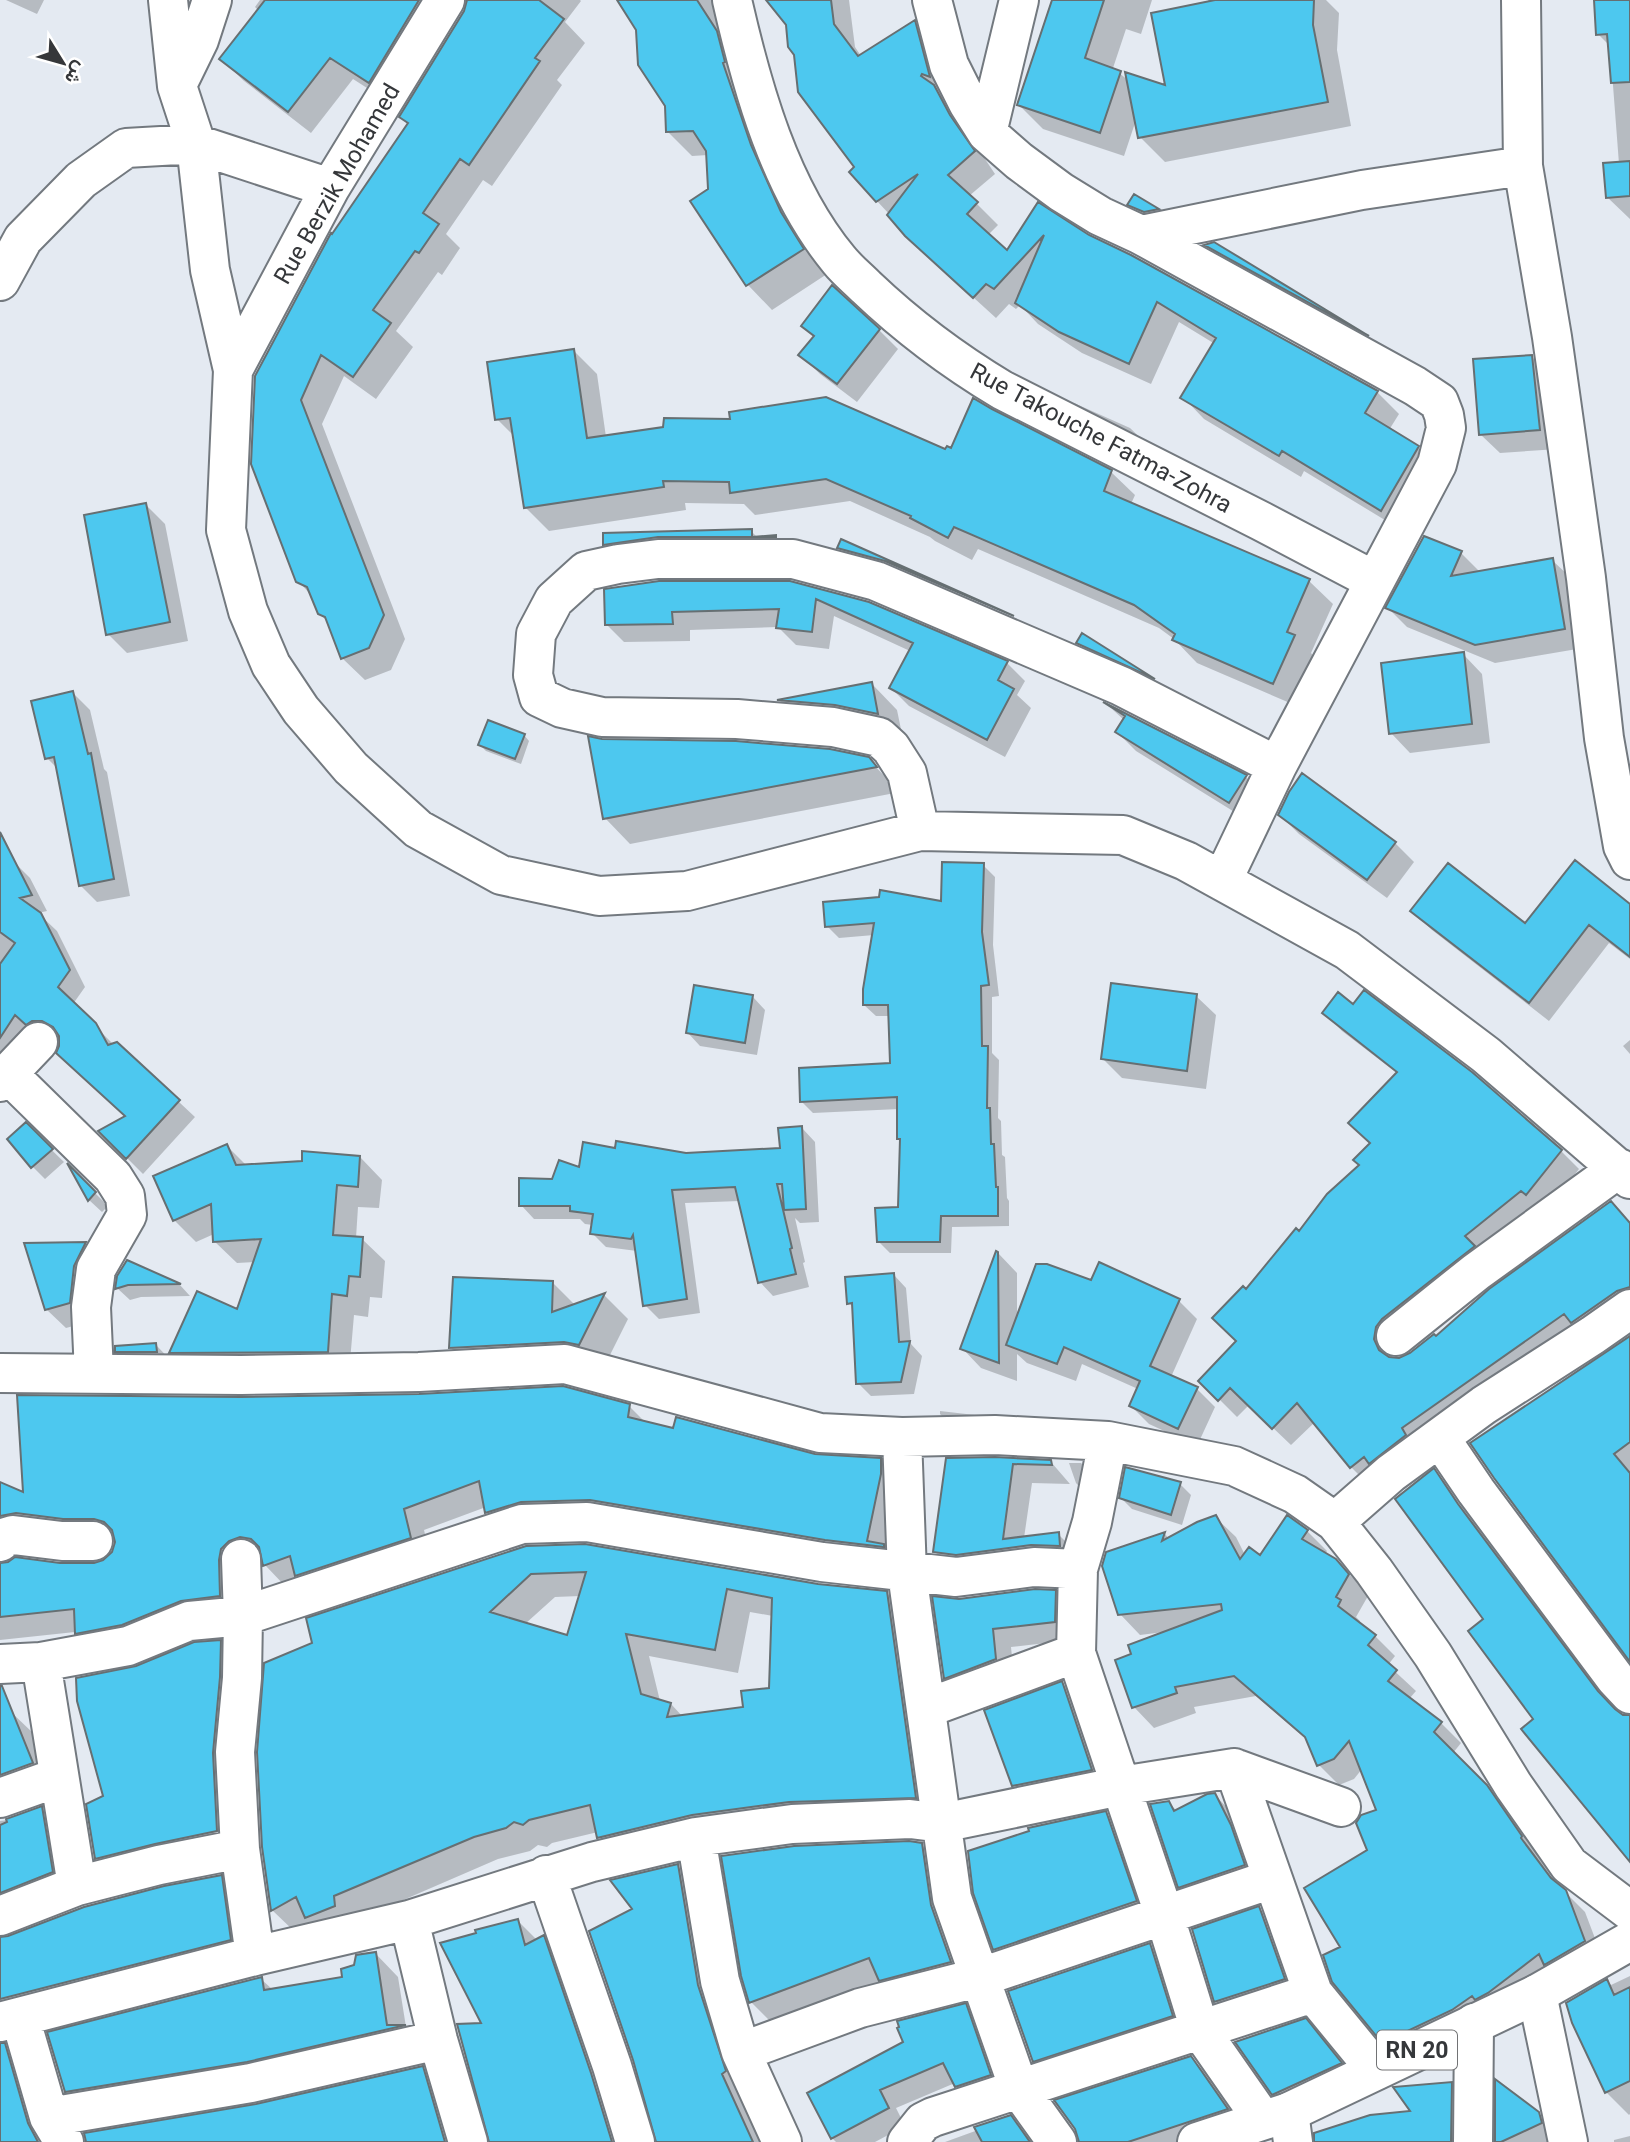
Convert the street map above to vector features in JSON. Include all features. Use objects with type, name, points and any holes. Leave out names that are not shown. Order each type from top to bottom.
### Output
[{"type":"street","points":[[168,0],[177,86],[196,144],[210,270],[233,370],[226,530],[248,611],[271,665],[301,710],[351,768],[418,829],[502,875],[599,896],[687,891],[920,831],[1123,835],[1186,861],[1347,950],[1486,1055],[1624,1174],[1476,1272],[1396,1336]]},
{"type":"street","points":[[177,86],[199,40],[212,0]]},
{"type":"street","name":"Rue Berzik Mohamed","points":[[233,370],[330,187],[445,0]]},
{"type":"street","name":"Rue Takouche Fatma-Zohra","points":[[732,0],[746,62],[770,137],[801,202],[815,228],[839,261],[880,301],[912,329],[1002,390],[1375,582]]},
{"type":"street","points":[[932,0],[950,65],[968,103],[987,133],[1019,161],[1100,216],[1141,235],[1415,386],[1438,402],[1446,428],[1437,464],[1276,766],[1222,881]]},
{"type":"street","points":[[987,133],[1019,0]]},
{"type":"street","points":[[1521,0],[1523,166],[1552,337],[1586,578],[1604,738],[1628,851]]},
{"type":"street","points":[[0,281],[23,239],[80,180],[126,148],[196,144],[330,187]]},
{"type":"street","points":[[1141,235],[1362,190],[1523,166]]},
{"type":"street","points":[[920,831],[907,773],[891,748],[879,737],[833,727],[737,719],[602,717],[562,708],[540,697],[533,675],[536,635],[554,600],[586,571],[618,564],[658,559],[793,559],[876,581],[1109,680],[1276,766]]},
{"type":"street","points":[[38,1042],[4,1078],[113,1177],[125,1196],[127,1215],[96,1269],[91,1307],[94,1373]]},
{"type":"street","points":[[1335,1522],[1391,1473],[1484,1405],[1630,1309]]},
{"type":"street","points":[[0,1373],[241,1375],[419,1372],[565,1364],[820,1433],[902,1437],[995,1435],[1108,1441],[1234,1466],[1295,1494],[1335,1522],[1374,1571],[1433,1654],[1513,1785],[1569,1865],[1630,1911]]},
{"type":"street","points":[[902,1437],[907,1573],[952,1898],[1019,2089],[1057,2142]]},
{"type":"street","points":[[1440,1437],[1476,1492],[1615,1678],[1630,1694]]},
{"type":"street","points":[[1108,1441],[1092,1522],[1078,1569],[1076,1653],[1200,2030],[1281,2124]]},
{"type":"street","points":[[0,1664],[40,1662],[128,1646],[189,1621],[243,1616],[522,1524],[587,1522],[822,1562],[956,1577],[1034,1567],[1078,1569]]},
{"type":"street","points":[[0,1542],[13,1535],[62,1541],[93,1541]]},
{"type":"street","points":[[241,1559],[242,1678],[235,1752],[240,1849],[255,1956]]},
{"type":"street","points":[[927,1708],[1076,1653]]},
{"type":"street","points":[[40,1662],[77,1885]]},
{"type":"street","points":[[1234,1768],[1313,1993],[1376,2070]]},
{"type":"street","points":[[438,2040],[57,2129],[10,2020],[255,1956],[409,1920],[546,1875],[696,1837],[792,1824],[910,1819],[942,1823],[1121,1786],[1234,1768],[1341,1807]]},
{"type":"street","points":[[0,1798],[59,1777]]},
{"type":"street","points":[[696,1837],[720,1981],[741,2052],[782,2142]]},
{"type":"street","points":[[0,1916],[77,1885],[240,1849]]},
{"type":"street","points":[[546,1875],[612,2066],[635,2142]]},
{"type":"street","points":[[741,2052],[860,2008],[981,1977],[1272,1879]]},
{"type":"street","points":[[409,1920],[438,2040],[468,2142]]},
{"type":"street","name":"RN 20","points":[[1197,2142],[1281,2124],[1376,2070],[1537,1994],[1630,1941]]},
{"type":"street","points":[[907,2142],[923,2122],[933,2117],[1313,1993]]},
{"type":"street","points":[[1537,1994],[1568,2142]]},
{"type":"street","points":[[1474,2023],[1474,2142]]},
{"type":"building","points":[[265,0],[419,0],[369,83],[330,58],[288,112],[219,59]]},
{"type":"building","points":[[467,0],[539,0],[564,19],[535,58],[540,61],[469,165],[460,159],[423,213],[439,224],[419,253],[415,251],[373,310],[391,323],[353,377],[321,355],[301,400],[384,615],[369,648],[341,659],[325,617],[318,614],[307,587],[296,582],[251,464],[255,376],[331,233],[408,123],[399,117],[464,11]]},
{"type":"building","points":[[617,0],[697,0],[717,31],[725,62],[723,63],[751,145],[781,212],[804,249],[746,286],[690,201],[708,189],[706,151],[693,131],[666,132],[665,106],[638,65],[636,30]]},
{"type":"building","points":[[766,0],[831,0],[834,24],[858,56],[915,20],[930,77],[921,76],[934,85],[950,115],[975,151],[948,175],[978,202],[967,214],[1007,250],[1038,202],[1089,235],[1131,255],[1378,391],[1365,413],[1419,446],[1381,511],[1282,451],[1279,456],[1180,398],[1216,338],[1157,302],[1129,364],[1059,332],[1015,303],[1044,235],[994,289],[986,284],[973,298],[905,236],[887,215],[918,174],[876,202],[849,172],[854,167],[798,92],[794,55],[788,47],[786,25]]},
{"type":"building","points":[[1052,0],[1104,0],[1085,58],[1121,71],[1100,133],[1017,105]]},
{"type":"building","points":[[1215,0],[1314,0],[1313,25],[1328,102],[1138,138],[1125,72],[1165,85],[1151,13]]},
{"type":"building","points":[[1594,0],[1630,0],[1630,82],[1611,83],[1607,34],[1596,35]]},
{"type":"building","points":[[1630,161],[1630,196],[1606,198],[1603,163]]},
{"type":"building","points":[[1134,194],[1159,209],[1144,212],[1127,205]]},
{"type":"building","points":[[1214,242],[1369,336],[1204,245]]},
{"type":"building","points":[[832,285],[880,329],[837,384],[798,355],[814,336],[801,326]]},
{"type":"building","points":[[574,349],[587,438],[663,427],[664,418],[730,419],[729,412],[826,397],[945,449],[947,446],[951,448],[973,398],[1112,470],[1104,491],[1310,579],[1287,632],[1295,635],[1273,684],[1172,640],[1175,634],[1134,605],[954,527],[948,538],[910,518],[911,516],[826,479],[730,493],[729,482],[663,481],[664,487],[524,508],[510,418],[495,420],[487,362]]},
{"type":"building","points":[[1532,355],[1540,430],[1479,435],[1473,359]]},
{"type":"building","points":[[146,503],[170,622],[106,635],[84,515]]},
{"type":"building","points":[[752,529],[752,537],[658,537],[603,545],[603,533]]},
{"type":"building","points":[[1424,536],[1462,551],[1451,576],[1553,558],[1565,629],[1475,645],[1385,608]]},
{"type":"building","points":[[841,539],[1014,616],[885,561],[837,548]]},
{"type":"building","points":[[659,581],[790,581],[869,602],[1008,661],[998,680],[1014,689],[987,740],[889,688],[913,643],[816,599],[812,632],[776,628],[779,609],[672,612],[673,624],[605,625],[604,589]]},
{"type":"building","points":[[1082,633],[1155,679],[1076,643]]},
{"type":"building","points":[[1464,652],[1472,724],[1389,734],[1381,663]]},
{"type":"building","points":[[872,682],[878,714],[835,705],[777,700]]},
{"type":"building","points":[[73,691],[88,754],[91,753],[114,879],[79,886],[54,757],[45,759],[31,701]]},
{"type":"building","points":[[1103,702],[1247,775],[1229,803],[1115,732],[1125,716]]},
{"type":"building","points":[[488,720],[525,734],[515,759],[478,745]]},
{"type":"building","points":[[588,736],[602,739],[736,741],[830,749],[869,757],[877,767],[603,819]]},
{"type":"building","points":[[1302,773],[1396,842],[1367,880],[1278,815]]},
{"type":"building","points":[[0,832],[32,895],[20,898],[41,913],[70,970],[58,987],[96,1023],[108,1045],[117,1042],[180,1100],[126,1159],[98,1131],[125,1116],[56,1053],[59,1036],[53,1027],[42,1021],[32,1021],[26,1025],[15,1015],[0,1038],[0,964],[15,943],[0,932]]},
{"type":"building","points":[[1575,860],[1630,904],[1630,957],[1589,925],[1529,1003],[1410,911],[1448,863],[1525,923]]},
{"type":"building","points":[[942,862],[984,863],[982,932],[989,985],[981,986],[982,1046],[988,1046],[987,1108],[990,1108],[991,1144],[994,1144],[998,1216],[941,1216],[940,1242],[877,1242],[875,1208],[898,1207],[900,1139],[897,1139],[897,1097],[800,1102],[799,1068],[890,1063],[888,1005],[863,1005],[863,989],[874,923],[825,927],[823,902],[879,897],[880,890],[941,901]]},
{"type":"building","points":[[1111,983],[1197,994],[1187,1071],[1101,1059]]},
{"type":"building","points":[[694,985],[753,995],[745,1043],[686,1033]]},
{"type":"building","points":[[1364,990],[1472,1072],[1562,1150],[1526,1195],[1521,1191],[1465,1236],[1475,1246],[1382,1319],[1376,1327],[1374,1339],[1379,1350],[1389,1357],[1399,1358],[1410,1353],[1434,1334],[1436,1336],[1489,1289],[1611,1201],[1630,1223],[1630,1287],[1617,1291],[1571,1323],[1564,1314],[1402,1428],[1406,1435],[1369,1464],[1364,1457],[1350,1468],[1297,1403],[1272,1429],[1230,1388],[1218,1401],[1198,1381],[1236,1341],[1212,1318],[1243,1286],[1246,1289],[1296,1228],[1299,1231],[1327,1194],[1359,1165],[1353,1160],[1370,1143],[1348,1123],[1397,1072],[1322,1013],[1338,992],[1353,1004]]},
{"type":"building","points":[[26,1122],[53,1149],[31,1168],[7,1139]]},
{"type":"building","points":[[802,1126],[806,1209],[784,1210],[782,1184],[777,1184],[796,1274],[758,1283],[735,1187],[672,1190],[687,1299],[643,1306],[633,1235],[631,1239],[590,1234],[593,1214],[570,1211],[570,1206],[519,1206],[519,1178],[552,1179],[559,1160],[579,1167],[583,1142],[615,1148],[616,1141],[686,1153],[780,1148],[778,1128]]},
{"type":"building","points":[[227,1144],[236,1165],[302,1161],[302,1151],[360,1156],[358,1187],[337,1185],[333,1235],[363,1237],[360,1277],[349,1276],[347,1296],[332,1294],[328,1352],[169,1353],[197,1291],[237,1309],[261,1239],[213,1242],[211,1204],[173,1221],[153,1176]]},
{"type":"building","points":[[67,1163],[96,1192],[88,1201]]},
{"type":"building","points":[[86,1242],[74,1266],[70,1303],[45,1310],[24,1243]]},
{"type":"building","points":[[996,1251],[998,1252],[999,1363],[960,1349]]},
{"type":"building","points":[[127,1260],[181,1284],[128,1285],[115,1289],[117,1276]]},
{"type":"building","points":[[1099,1262],[1180,1299],[1150,1366],[1198,1387],[1178,1429],[1129,1406],[1140,1381],[1064,1347],[1057,1364],[1006,1345],[1036,1264],[1047,1264],[1091,1280]]},
{"type":"building","points":[[894,1273],[899,1342],[910,1341],[901,1382],[856,1384],[852,1303],[847,1304],[845,1277]]},
{"type":"building","points":[[453,1277],[553,1281],[552,1312],[605,1293],[579,1345],[564,1342],[449,1348]]},
{"type":"building","points":[[1630,1336],[1630,1442],[1614,1454],[1630,1473],[1630,1662],[1470,1443]]},
{"type":"building","points":[[156,1343],[157,1352],[115,1352],[115,1346]]},
{"type":"building","points":[[563,1386],[630,1404],[628,1417],[673,1428],[676,1417],[815,1454],[881,1458],[881,1474],[867,1541],[884,1544],[884,1547],[825,1540],[590,1500],[521,1502],[485,1513],[479,1481],[404,1509],[411,1538],[295,1576],[290,1556],[263,1566],[259,1547],[251,1539],[240,1537],[229,1541],[221,1549],[220,1596],[181,1601],[122,1625],[75,1634],[74,1609],[0,1617],[0,1563],[15,1557],[60,1563],[94,1563],[103,1560],[112,1552],[115,1542],[112,1530],[104,1522],[94,1519],[63,1519],[16,1513],[0,1516],[0,1482],[23,1492],[17,1395],[241,1397],[419,1394]]},
{"type":"building","points":[[946,1458],[1051,1460],[1052,1465],[1013,1464],[1003,1539],[1059,1532],[1060,1546],[1031,1545],[956,1555],[933,1552]]},
{"type":"building","points":[[1125,1467],[1181,1482],[1171,1515],[1119,1498]]},
{"type":"building","points":[[1434,1468],[1598,1691],[1623,1715],[1630,1715],[1630,1862],[1521,1729],[1533,1719],[1468,1631],[1483,1619],[1395,1499]]},
{"type":"building","points":[[1216,1515],[1240,1559],[1249,1547],[1260,1555],[1287,1515],[1308,1530],[1302,1539],[1336,1559],[1349,1574],[1336,1597],[1341,1600],[1338,1606],[1376,1635],[1368,1645],[1397,1670],[1388,1681],[1442,1722],[1434,1732],[1487,1785],[1551,1878],[1566,1890],[1585,1941],[1544,1965],[1539,1954],[1488,1993],[1475,2000],[1472,1996],[1452,2010],[1382,2043],[1332,1982],[1323,1955],[1340,1947],[1304,1888],[1367,1850],[1356,1823],[1361,1815],[1376,1810],[1349,1741],[1334,1759],[1317,1766],[1305,1737],[1234,1676],[1175,1687],[1177,1693],[1132,1708],[1115,1660],[1131,1654],[1128,1645],[1222,1610],[1221,1604],[1118,1615],[1102,1566],[1106,1552],[1165,1532],[1162,1541]]},
{"type":"building","points":[[585,1544],[818,1584],[887,1591],[916,1798],[789,1802],[692,1815],[597,1838],[590,1805],[529,1820],[523,1825],[514,1822],[506,1828],[474,1837],[334,1896],[335,1906],[305,1918],[296,1897],[271,1911],[262,1847],[257,1752],[264,1663],[312,1643],[306,1618],[526,1546]],"holes":[[[586,1572],[567,1635],[490,1612],[531,1574]],[[727,1589],[772,1598],[769,1688],[741,1691],[743,1707],[667,1717],[671,1703],[641,1694],[626,1634],[715,1650]]]},
{"type":"building","points":[[1035,1589],[1056,1590],[1055,1622],[993,1629],[996,1659],[944,1679],[932,1596],[959,1599]]},
{"type":"building","points":[[221,1640],[213,1753],[217,1831],[95,1859],[86,1804],[103,1796],[77,1701],[76,1678],[136,1666],[194,1642]]},
{"type":"building","points":[[1062,1681],[1092,1770],[1012,1786],[984,1710]]},
{"type":"building","points":[[0,1686],[33,1763],[0,1775]]},
{"type":"building","points":[[1215,1793],[1231,1825],[1245,1865],[1178,1888],[1150,1804],[1169,1801],[1174,1811],[1207,1794]]},
{"type":"building","points":[[42,1806],[53,1872],[0,1893],[0,1825],[7,1822],[6,1819]]},
{"type":"building","points":[[1106,1811],[1137,1901],[993,1950],[973,1893],[968,1851],[1029,1831],[1028,1828]]},
{"type":"building","points":[[909,1841],[922,1843],[931,1905],[951,1962],[879,1981],[869,1958],[749,2003],[741,1976],[721,1856],[794,1846]]},
{"type":"building","points":[[678,1864],[698,1985],[726,2071],[722,2074],[753,2142],[656,2142],[633,2060],[589,1931],[632,1909],[610,1880]]},
{"type":"building","points":[[222,1875],[231,1940],[0,1999],[0,1937],[84,1907],[164,1886]]},
{"type":"building","points":[[1259,1906],[1285,1979],[1214,2002],[1192,1929]]},
{"type":"building","points":[[518,1919],[525,1945],[544,1935],[612,2142],[489,2142],[457,2024],[481,2023],[440,1943],[476,1933],[475,1930]]},
{"type":"building","points":[[1150,1943],[1173,2016],[1033,2062],[1008,1991]]},
{"type":"building","points":[[376,1952],[387,2025],[406,2025],[247,2062],[65,2092],[47,2032],[262,1977],[264,1990],[342,1977],[341,1969],[354,1965],[356,1955]]},
{"type":"building","points":[[1607,1979],[1614,1995],[1630,1987],[1630,2081],[1605,2093],[1572,2023],[1566,2003]]},
{"type":"building","points":[[966,2003],[991,2075],[955,2087],[943,2063],[880,2090],[889,2108],[831,2139],[807,2093],[903,2042],[897,2021]]},
{"type":"building","points":[[1306,2018],[1342,2063],[1272,2095],[1235,2042]]},
{"type":"building","points":[[0,2043],[5,2043],[28,2123],[38,2142],[0,2142]]},
{"type":"building","points":[[1191,2056],[1228,2109],[1128,2142],[1079,2142],[1075,2129],[1054,2100]]},
{"type":"building","points":[[423,2066],[445,2142],[86,2142],[84,2133],[256,2104]]},
{"type":"building","points":[[1495,2079],[1539,2112],[1542,2123],[1501,2142],[1495,2142]]},
{"type":"building","points":[[1452,2082],[1451,2142],[1314,2142],[1314,2133],[1370,2115],[1410,2111],[1393,2087]]},
{"type":"building","points":[[1011,2115],[1030,2142],[982,2142],[974,2127]]}]
